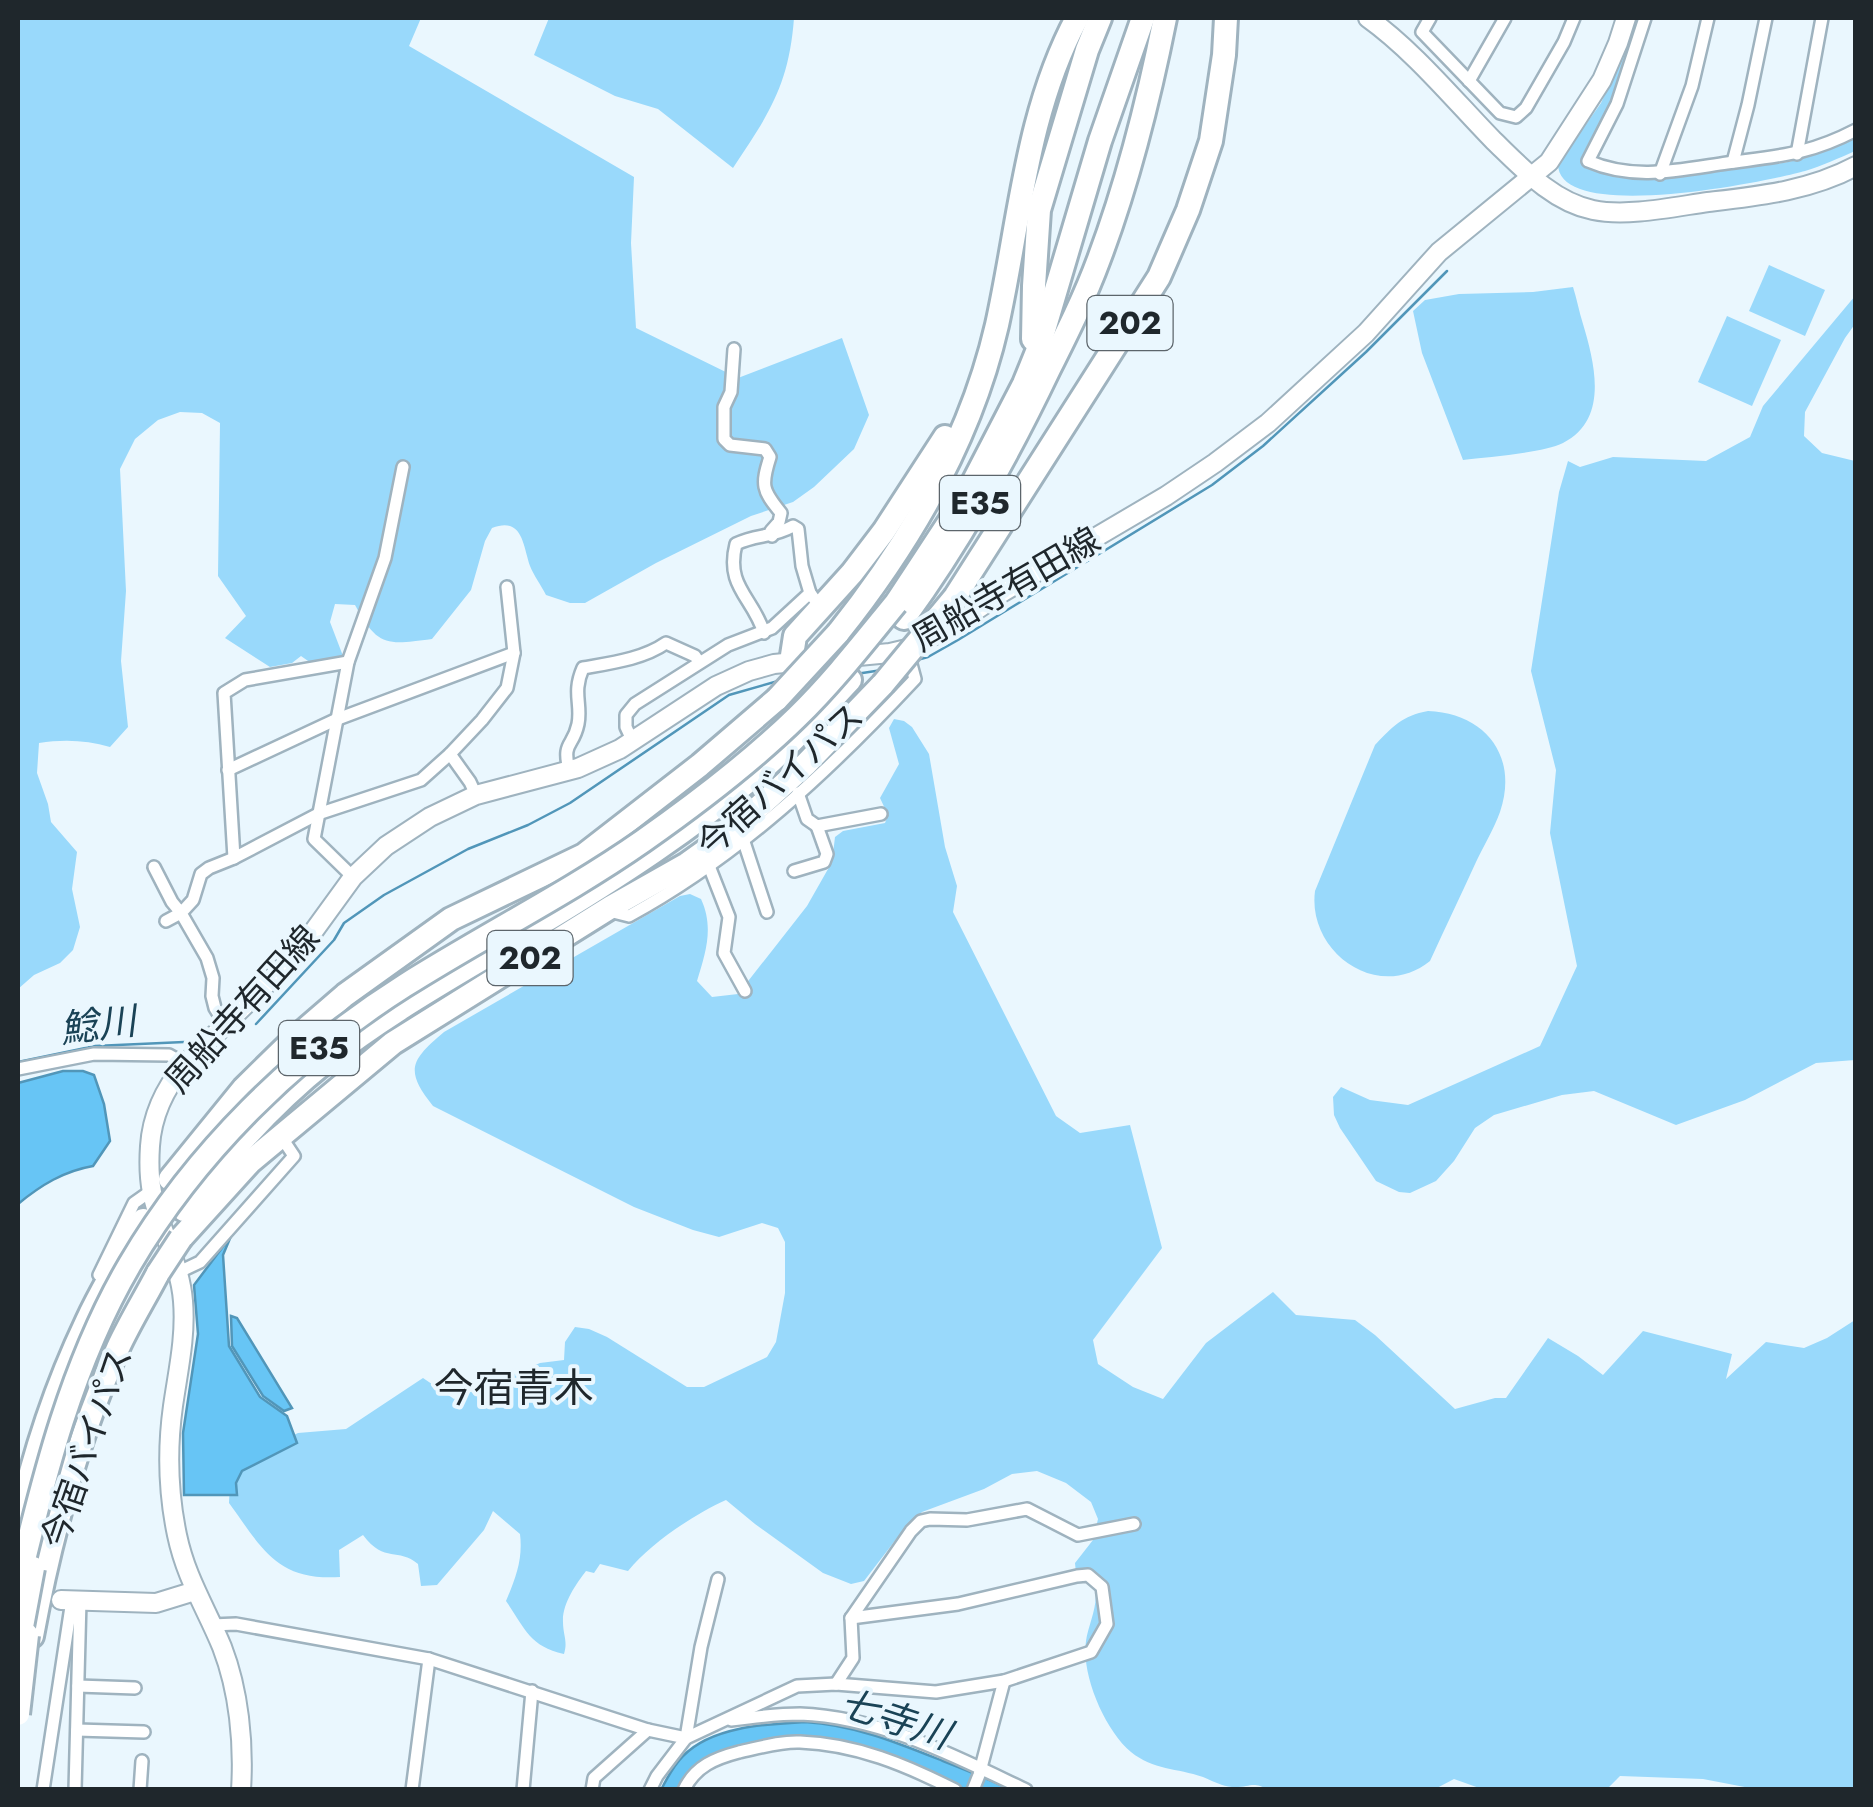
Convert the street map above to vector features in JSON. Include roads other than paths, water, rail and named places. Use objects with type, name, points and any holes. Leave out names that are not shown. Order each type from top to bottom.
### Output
[{"type":"highway","name":"今宿バイパス","points":[[18,1526],[29,1474],[64,1375],[98,1299],[161,1185],[244,1088],[345,995],[450,919],[584,855],[700,764],[777,699],[866,598],[932,493],[970,406],[997,325],[1033,132],[1077,18]]},
{"type":"highway","points":[[1034,382],[1039,210],[1100,18]]},
{"type":"highway","name":"E35","points":[[18,1648],[39,1542],[94,1373],[124,1304],[159,1244],[218,1167],[291,1090],[366,1031],[650,854],[766,766],[808,726],[904,618],[940,569],[1013,444],[1105,125],[1143,18]]},
{"type":"highway","name":"E35","points":[[18,1585],[79,1368],[131,1262],[208,1157],[281,1080],[359,1018],[642,842],[698,801],[797,717],[896,603],[965,498],[1085,294],[1152,84],[1165,18]]},
{"type":"highway","name":"今宿バイパス","points":[[18,1712],[36,1612],[68,1482],[95,1402],[119,1345],[168,1272],[181,1238],[250,1162],[393,1044],[611,906],[687,864],[729,834],[796,774],[883,684],[954,598],[1158,277],[1188,210],[1210,141],[1226,18]]},
{"type":"highway","points":[[791,662],[795,636],[815,600],[852,573],[884,532],[952,426],[981,354],[1021,187]]},
{"type":"highway","points":[[1026,316],[1034,286]]},
{"type":"highway","points":[[926,559],[968,468]]},
{"type":"highway","points":[[18,1712],[39,1542]]},
{"type":"main road","points":[[1368,18],[1531,176],[1556,194],[1592,210],[1655,209],[1776,194],[1806,187],[1856,166]]},
{"type":"main road","name":"周船寺有田線","points":[[242,1790],[237,1706],[224,1651],[194,1592],[170,1494],[168,1455],[184,1324],[168,1272],[161,1185],[150,1141],[162,1098],[184,1064],[297,954],[353,877],[386,846],[430,817],[476,795],[569,770],[632,742],[716,686],[749,670],[907,649],[954,625],[1215,464],[1268,424],[1366,333],[1439,252],[1549,162],[1595,92],[1626,18]]},
{"type":"main road","points":[[71,1600],[156,1603],[194,1592]]},
{"type":"street","points":[[1430,18],[1422,32],[1500,112],[1516,117],[1526,108],[1574,18]]},
{"type":"street","points":[[1469,80],[1504,18]]},
{"type":"street","points":[[1645,18],[1617,104],[1588,161],[1626,173],[1660,174],[1798,154],[1856,130]]},
{"type":"street","points":[[1660,174],[1692,86],[1708,18]]},
{"type":"street","points":[[1733,162],[1766,18]]},
{"type":"street","points":[[1798,154],[1822,18]]},
{"type":"street","points":[[734,349],[731,392],[724,407],[724,439],[730,444],[766,449],[770,457],[763,482],[766,495],[781,513],[772,536]]},
{"type":"street","points":[[353,877],[314,839],[348,662],[385,558],[403,467]]},
{"type":"street","points":[[632,742],[626,715],[635,704],[728,645],[764,632],[772,628],[815,600],[802,566],[798,529],[793,526],[772,536],[736,544],[732,560],[736,580],[764,632]]},
{"type":"street","points":[[166,921],[193,900],[201,874],[210,868],[318,814],[421,780],[450,754],[507,688],[514,653],[507,587]]},
{"type":"street","points":[[569,770],[565,753],[578,723],[576,696],[583,668],[640,655],[666,643],[695,656],[699,662]]},
{"type":"street","points":[[611,906],[613,912],[629,916],[744,842],[857,741],[915,679],[907,649]]},
{"type":"street","points":[[228,770],[335,720],[514,653]]},
{"type":"street","points":[[234,858],[224,693],[245,680],[348,662]]},
{"type":"street","points":[[450,754],[476,795]]},
{"type":"street","points":[[794,871],[824,862],[826,854],[818,826],[807,819],[798,794]]},
{"type":"street","points":[[818,826],[881,814]]},
{"type":"street","points":[[744,842],[767,912]]},
{"type":"street","points":[[154,866],[207,958],[213,978],[214,1008],[225,1024]]},
{"type":"street","points":[[709,866],[729,917],[724,952],[745,991]]},
{"type":"street","points":[[18,1069],[94,1054],[169,1055],[184,1064]]},
{"type":"street","points":[[168,1272],[200,1262],[294,1156],[280,1135]]},
{"type":"street","points":[[98,1299],[99,1274],[134,1203],[161,1185]]},
{"type":"street","points":[[836,1684],[854,1658],[852,1618],[920,1522],[966,1520],[1027,1510],[1078,1536],[1134,1524]]},
{"type":"street","points":[[650,1790],[686,1738],[797,1686],[836,1684],[936,1692],[1004,1682],[1091,1652],[1107,1624],[1102,1587],[1088,1575],[958,1604],[852,1618]]},
{"type":"street","points":[[686,1738],[701,1647],[718,1580]]},
{"type":"street","points":[[71,1600],[78,1686],[74,1790]]},
{"type":"street","points":[[43,1790],[71,1600]]},
{"type":"street","points":[[212,1626],[236,1624],[429,1659],[648,1730],[686,1738]]},
{"type":"street","points":[[412,1790],[429,1659]]},
{"type":"street","points":[[972,1790],[1004,1682]]},
{"type":"street","points":[[78,1686],[135,1688]]},
{"type":"street","points":[[523,1790],[532,1691]]},
{"type":"street","points":[[716,1722],[803,1714],[865,1724],[910,1738],[1026,1790]]},
{"type":"street","points":[[77,1730],[144,1732]]},
{"type":"street","points":[[592,1790],[594,1778],[648,1730]]},
{"type":"street","points":[[684,1790],[688,1780],[712,1759],[797,1742],[846,1747],[902,1764],[955,1790]]},
{"type":"street","points":[[140,1790],[142,1761]]},
{"type":"waterway","points":[[917,660],[958,640],[1212,485],[1263,446],[1447,271]]},
{"type":"waterway","points":[[856,674],[882,670]]},
{"type":"waterway","points":[[256,1024],[334,940],[344,923],[384,895],[468,849],[570,803],[729,695],[778,681]]},
{"type":"waterway","name":"鯰川","points":[[18,1062],[95,1046],[184,1042]]},
{"type":"district","name":"今宿青木","points":[[514,1388]]},
{"type":"water label","name":"七寺川","points":[[895,1719]]}]
